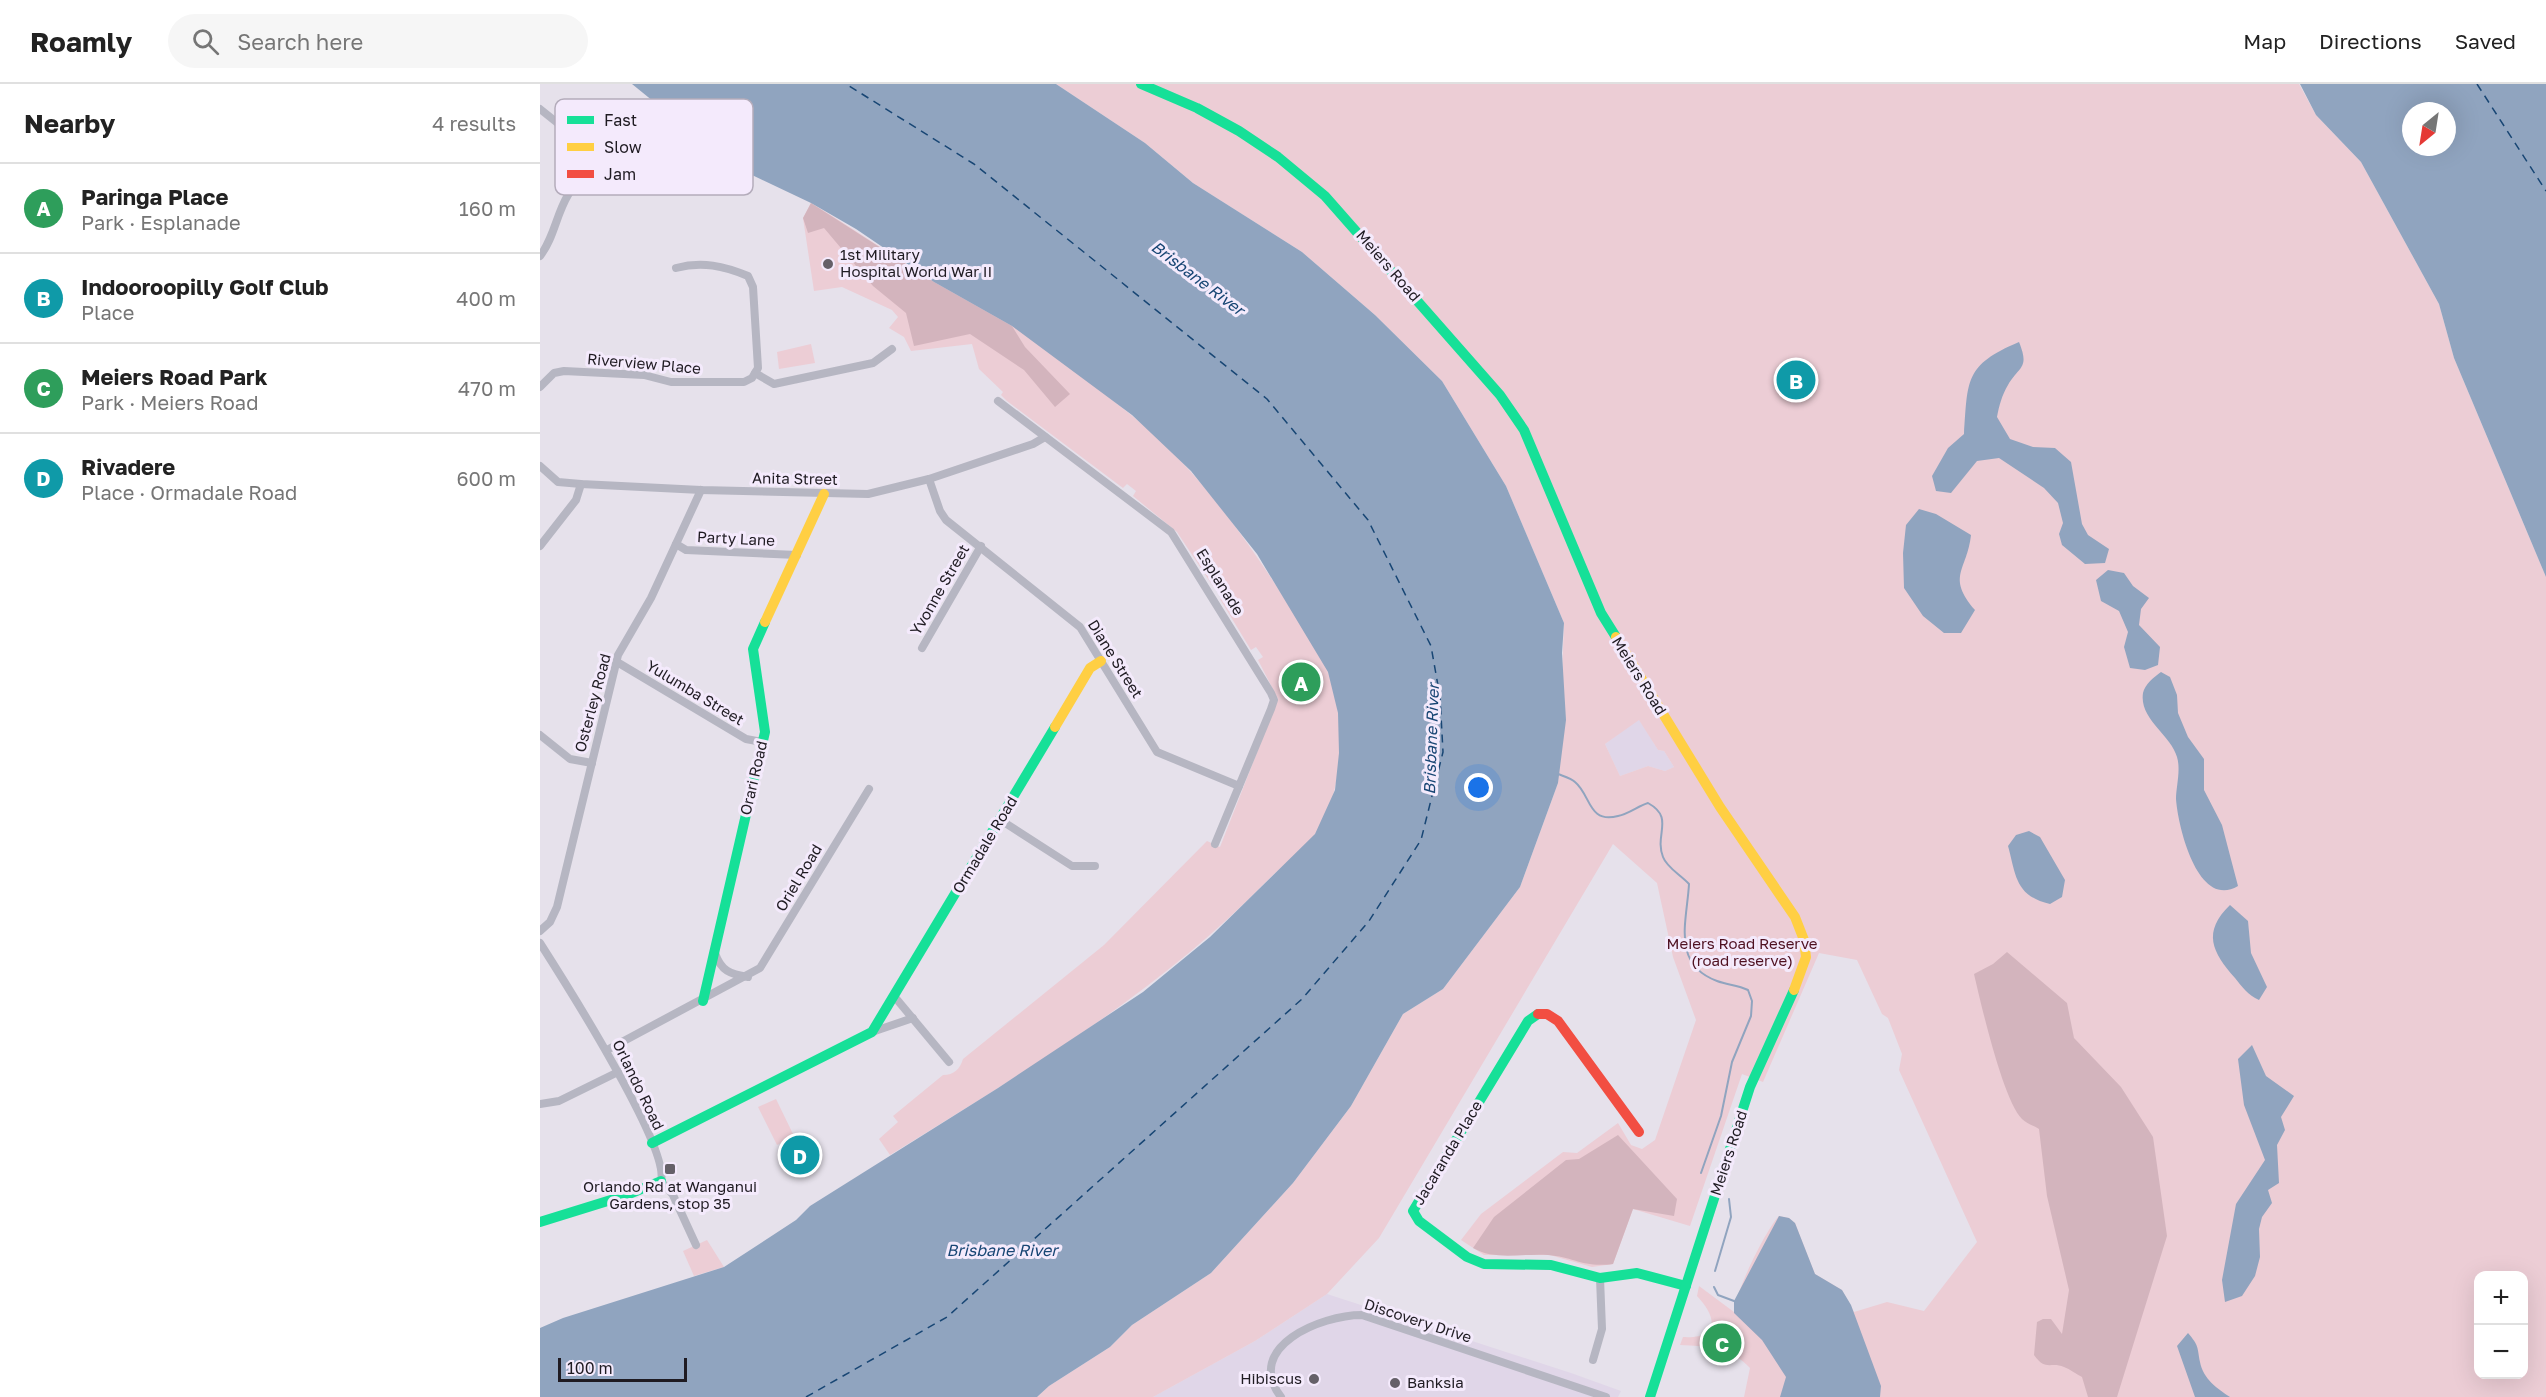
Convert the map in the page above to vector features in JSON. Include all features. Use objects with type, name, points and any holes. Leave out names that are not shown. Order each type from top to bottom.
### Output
[{"type":"street","name":"Meiers Road","points":[[1141,84],[1197,108],[1239,131],[1278,157],[1325,196],[1500,395],[1524,430],[1601,613],[1720,807],[1795,917],[1806,945],[1806,964],[1750,1087],[1650,1397]]},
{"type":"street","points":[[540,109],[555,121]]},
{"type":"street","points":[[540,256],[549,245],[568,195]]},
{"type":"street","points":[[676,268],[696,263],[748,276],[753,298],[758,368],[754,373],[774,384],[873,363],[892,349]]},
{"type":"street","name":"Riverview Place","points":[[540,387],[546,379],[564,371],[644,375],[671,382],[744,382],[754,373]]},
{"type":"street","name":"Esplanade","points":[[998,401],[1171,532],[1271,693],[1274,700],[1271,709],[1215,844]]},
{"type":"street","name":"Anita Street","points":[[540,466],[558,482],[581,484],[701,490],[868,494],[929,479],[1040,442],[1045,437]]},
{"type":"street","name":"Diane Street","points":[[929,479],[940,511],[946,520],[1073,620],[1157,752],[1239,786]]},
{"type":"street","points":[[540,546],[576,500],[581,484]]},
{"type":"street","name":"Osterley Road","points":[[540,932],[550,922],[557,908],[617,662],[701,490]]},
{"type":"street","name":"Orari Road","points":[[703,1001],[765,732],[753,649],[824,494]]},
{"type":"street","name":"Party Lane","points":[[676,544],[686,550],[797,555]]},
{"type":"street","name":"Yvonne Street","points":[[922,648],[981,546]]},
{"type":"street","name":"Ormadale Road","points":[[872,1032],[1090,668],[1101,661]]},
{"type":"street","name":"Yulumba Street","points":[[617,662],[746,739],[762,742]]},
{"type":"street","points":[[540,735],[570,759],[592,763]]},
{"type":"street","name":"Oriel Road","points":[[607,1050],[748,977],[760,968],[869,789]]},
{"type":"street","points":[[999,819],[1072,866],[1095,866]]},
{"type":"street","name":"Orlando Road","points":[[540,943],[607,1050],[652,1143],[662,1174],[661,1181],[673,1195],[696,1245]]},
{"type":"street","points":[[715,952],[719,965],[726,972],[748,977]]},
{"type":"street","points":[[894,996],[949,1062]]},
{"type":"street","name":"Jacaranda Place","points":[[1639,1132],[1562,1025],[1555,1017],[1539,1014],[1528,1021],[1413,1211],[1419,1221],[1476,1262],[1490,1265],[1551,1265],[1600,1278],[1637,1273],[1686,1286]]},
{"type":"street","points":[[652,1143],[872,1032],[913,1018]]},
{"type":"street","points":[[540,1104],[559,1101],[618,1072]]},
{"type":"street","points":[[540,1222],[627,1195],[661,1181]]},
{"type":"street","points":[[1593,1360],[1602,1333],[1600,1278]]},
{"type":"street","name":"Discovery Drive","points":[[1281,1397],[1271,1384],[1269,1368],[1278,1347],[1332,1318],[1362,1315],[1606,1397]]},
{"type":"shaded area","points":[[811,203],[934,282],[1012,326],[1025,347],[1070,394],[1055,407],[1024,370],[970,334],[914,346],[906,313],[873,286],[824,228],[808,233],[803,218]]},
{"type":"shaded area","points":[[1639,719],[1658,750],[1664,751],[1674,767],[1665,771],[1648,766],[1620,776],[1605,744]]},
{"type":"shaded area","points":[[2007,952],[2067,1003],[2074,1038],[2121,1087],[2153,1137],[2167,1236],[2117,1397],[2088,1397],[2082,1377],[2059,1365],[2045,1365],[2034,1355],[2037,1322],[2051,1319],[2062,1334],[2069,1290],[2047,1196],[2039,1129],[2022,1119],[2007,1093],[1974,974],[1993,964]]},
{"type":"shaded area","points":[[1618,1135],[1677,1199],[1674,1216],[1633,1209],[1613,1264],[1594,1265],[1548,1255],[1490,1254],[1473,1248],[1494,1217],[1566,1160],[1579,1159]]},
{"type":"shaded area","points":[[1327,1294],[1621,1391],[1618,1397],[1153,1397],[1255,1341]]},
{"type":"green space","name":"Meiers Road Reserve (road reserve)","points":[[1056,84],[2299,84],[2316,115],[2361,162],[2439,304],[2454,358],[2546,577],[2546,1397],[1744,1397],[1750,1368],[1743,1361],[1718,1349],[1680,1345],[1683,1337],[1703,1335],[1709,1331],[1711,1326],[1709,1312],[1697,1296],[1699,1286],[1734,1312],[1739,1292],[1752,1262],[1766,1234],[1779,1216],[1789,1218],[1795,1223],[1815,1274],[1842,1290],[1854,1312],[1887,1302],[1924,1311],[1977,1242],[1899,1070],[1902,1054],[1888,1018],[1882,1014],[1857,960],[1819,953],[1763,1082],[1742,1074],[1690,1226],[1633,1209],[1613,1264],[1592,1267],[1550,1255],[1484,1255],[1461,1240],[1481,1214],[1563,1152],[1577,1153],[1618,1123],[1631,1145],[1642,1149],[1655,1140],[1696,1020],[1673,957],[1657,883],[1613,844],[1379,1238],[1327,1294],[1255,1341],[1153,1397],[1037,1397],[1049,1386],[1110,1347],[1132,1325],[1211,1273],[1293,1183],[1351,1106],[1403,1014],[1443,989],[1520,887],[1558,783],[1564,623],[1506,486],[1442,381],[1375,315],[1302,252],[1193,183],[1145,143]],"holes":[[[1639,720],[1658,750],[1664,751],[1674,767],[1665,771],[1648,766],[1620,776],[1605,744]]]},
{"type":"green space","points":[[811,203],[936,283],[1002,319],[1041,345],[1130,414],[1176,456],[1236,527],[1315,646],[1334,690],[1340,733],[1337,778],[1332,800],[1314,836],[1226,921],[1135,995],[1088,1029],[890,1155],[879,1139],[898,1122],[893,1116],[943,1075],[956,1071],[963,1059],[1104,945],[1207,841],[1220,847],[1278,699],[1258,660],[1263,657],[1256,647],[1251,650],[1220,599],[1225,596],[1219,586],[1214,588],[1177,532],[1133,496],[1136,491],[1127,484],[1123,488],[1007,401],[1001,395],[1003,392],[979,369],[972,344],[911,351],[904,337],[889,328],[898,317],[892,310],[842,287],[814,291],[803,218]]},
{"type":"green space","points":[[811,344],[815,363],[779,369],[777,352]]},
{"type":"green space","points":[[776,1099],[793,1134],[793,1137],[777,1145],[758,1107]]},
{"type":"green space","points":[[707,1240],[724,1267],[694,1276],[683,1251]]},
{"type":"water","name":"Brisbane River","points":[[632,84],[1056,84],[1145,143],[1193,183],[1302,252],[1375,315],[1442,381],[1506,486],[1564,623],[1562,653],[1566,720],[1558,783],[1520,887],[1443,989],[1403,1014],[1351,1106],[1293,1183],[1211,1273],[1132,1325],[1110,1347],[1049,1386],[1037,1397],[540,1397],[540,1328],[563,1318],[724,1267],[796,1220],[810,1206],[998,1088],[1143,992],[1210,937],[1315,834],[1335,790],[1339,753],[1338,713],[1328,672],[1257,554],[1191,471],[1132,415],[1012,326],[934,282],[856,229],[811,203],[753,175],[753,99],[650,99]]},
{"type":"water","points":[[2300,84],[2546,84],[2546,577],[2454,358],[2439,304],[2361,162],[2316,115]]},
{"type":"water","points":[[2019,342],[2023,357],[2022,366],[2006,389],[1997,417],[2010,439],[2033,447],[2055,448],[2071,462],[2082,524],[2088,535],[2109,549],[2105,563],[2085,564],[2062,545],[2059,534],[2063,523],[2058,503],[2044,488],[1999,458],[1977,461],[1951,493],[1936,491],[1932,476],[1948,448],[1964,434],[1972,377],[1978,367],[1988,359]]},
{"type":"water","points":[[1919,509],[1936,514],[1971,535],[1960,581],[1966,598],[1975,610],[1961,633],[1944,633],[1923,616],[1904,588],[1903,553],[1906,525]]},
{"type":"water","points":[[2108,570],[2124,573],[2133,586],[2149,598],[2141,609],[2139,625],[2160,647],[2158,665],[2145,670],[2130,668],[2124,647],[2128,632],[2119,611],[2101,601],[2096,580]]},
{"type":"water","points":[[2161,672],[2170,677],[2177,695],[2178,713],[2188,737],[2204,759],[2204,790],[2222,825],[2238,886],[2224,890],[2212,886],[2201,876],[2186,845],[2176,799],[2177,757],[2169,741],[2150,719],[2143,702],[2146,687]]},
{"type":"water","points":[[2029,831],[2040,837],[2065,880],[2062,897],[2050,904],[2030,896],[2023,890],[2013,866],[2008,846],[2016,835]]},
{"type":"water","points":[[2230,905],[2248,921],[2251,953],[2267,987],[2259,1000],[2243,988],[2227,969],[2213,942],[2216,924]]},
{"type":"water","points":[[2252,1045],[2266,1076],[2294,1096],[2281,1117],[2285,1130],[2277,1145],[2279,1183],[2268,1190],[2272,1203],[2262,1217],[2259,1229],[2260,1257],[2255,1276],[2242,1296],[2225,1302],[2222,1280],[2236,1204],[2265,1160],[2244,1105],[2238,1059]]},
{"type":"water","points":[[1779,1216],[1789,1218],[1795,1223],[1815,1274],[1842,1290],[1851,1305],[1881,1386],[1880,1397],[1780,1397],[1786,1377],[1762,1340],[1734,1313],[1734,1301]]},
{"type":"water","points":[[2188,1333],[2197,1346],[2204,1374],[2230,1397],[2195,1397],[2177,1346]]},
{"type":"waterway","points":[[1558,774],[1575,782],[1591,807],[1601,816],[1622,815],[1648,803],[1656,809],[1662,821],[1663,857],[1671,868],[1689,884],[1685,926],[1687,953],[1693,964],[1703,973],[1717,981],[1748,990],[1752,1001],[1751,1016],[1732,1062],[1721,1116],[1701,1173]]},
{"type":"waterway","points":[[1715,1271],[1731,1217],[1729,1199]]},
{"type":"waterway","points":[[1714,1287],[1718,1295],[1734,1301]]},
{"type":"ferry route","points":[[806,1397],[947,1317],[1302,999],[1369,921],[1421,840],[1443,752],[1440,697],[1431,646],[1368,520],[1267,399],[974,164],[846,84]]},
{"type":"ferry route","points":[[2477,84],[2546,191]]},
{"type":"traffic: fast","points":[[1141,84],[1197,108],[1239,131],[1278,157],[1325,196],[1500,395],[1524,430],[1601,613],[1616,637]]},
{"type":"traffic: fast","points":[[703,1001],[765,732],[753,649],[765,622]]},
{"type":"traffic: fast","points":[[652,1143],[872,1032],[1055,727]]},
{"type":"traffic: fast","points":[[1650,1397],[1750,1087],[1794,990]]},
{"type":"traffic: fast","points":[[1538,1014],[1528,1021],[1413,1211],[1419,1221],[1467,1257],[1484,1264],[1551,1265],[1600,1278],[1637,1273],[1686,1286]]},
{"type":"traffic: fast","points":[[540,1222],[627,1195],[661,1181]]},
{"type":"traffic: slow","points":[[765,622],[824,494]]},
{"type":"traffic: slow","points":[[1616,637],[1720,807],[1795,917],[1804,940],[1806,957],[1794,990]]},
{"type":"traffic: slow","points":[[1055,727],[1090,668],[1101,661]]},
{"type":"traffic: jam","points":[[1538,1014],[1547,1014],[1558,1021],[1639,1132]]},
{"type":"place","name":"1st Military Hospital World War II","points":[[828,264]]},
{"type":"place","name":"Indooroopilly Golf Club","points":[[1796,380]]},
{"type":"place","name":"Paringa Place","points":[[1301,682]]},
{"type":"place","name":"Rivadere","points":[[800,1155]]},
{"type":"place","name":"Orlando Rd at Wanganui Gardens, stop 35","points":[[670,1169]]},
{"type":"place","name":"Meiers Road Park","points":[[1722,1343]]},
{"type":"place","name":"Hibiscus","points":[[1314,1379]]},
{"type":"place","name":"Banksia","points":[[1395,1383]]}]
